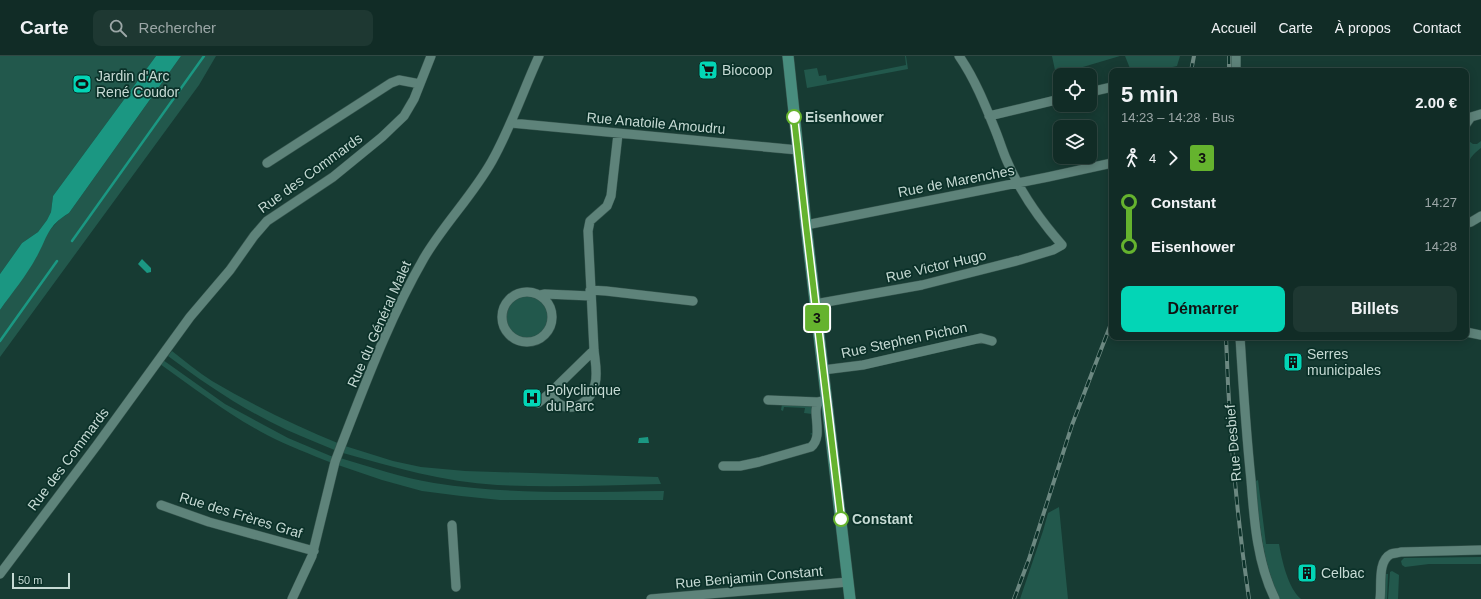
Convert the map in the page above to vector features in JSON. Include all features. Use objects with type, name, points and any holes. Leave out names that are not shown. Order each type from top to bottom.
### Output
[{"type":"main road","points":[[788,56],[823,370],[822,401],[850,599]]},
{"type":"street","name":"Rue des Commards","points":[[0,574],[97,446],[190,317],[230,270],[260,229],[267,221],[333,177],[393,127],[410,109],[431,56]]},
{"type":"street","name":"Rue du Général Malet","points":[[292,599],[314,551],[335,462],[392,322],[410,283],[425,257],[483,176],[492,161],[511,123],[539,56]]},
{"type":"street","points":[[959,56],[966,67],[989,116],[1006,161],[1018,182]]},
{"type":"street","points":[[1236,56],[1236,68]]},
{"type":"street","points":[[267,163],[391,83],[398,80],[420,84]]},
{"type":"street","points":[[1097,90],[1109,88]]},
{"type":"street","points":[[989,116],[1053,101]]},
{"type":"street","points":[[1469,120],[1471,117],[1481,114]]},
{"type":"street","name":"Rue Anatoile Amoudru","points":[[511,123],[798,150]]},
{"type":"street","points":[[550,393],[556,402],[565,407],[575,407],[585,401],[591,394],[595,384],[596,367],[590,293],[588,225],[592,218],[607,206],[611,196],[618,134]]},
{"type":"street","name":"Rue de Marenches","points":[[806,225],[1109,164]]},
{"type":"street","name":"Rue Victor Hugo","points":[[815,304],[922,285],[1020,260],[1053,250],[1062,245],[1036,212],[1018,182]]},
{"type":"street","points":[[1469,222],[1481,216]]},
{"type":"street","points":[[540,295],[550,308],[552,316],[550,328],[542,338],[534,341],[518,341],[506,330],[502,318],[505,306],[509,300],[524,292],[532,292],[540,295],[590,293],[693,301]]},
{"type":"street","points":[[1469,332],[1481,334]]},
{"type":"street","name":"Rue Stephen Pichon","points":[[823,370],[863,365],[981,338],[992,341]]},
{"type":"street","name":"Rue Desbief","points":[[1240,340],[1245,419],[1253,508],[1265,573],[1275,599]]},
{"type":"street","points":[[538,403],[594,350]]},
{"type":"street","points":[[768,400],[822,401]]},
{"type":"street","points":[[724,466],[740,466],[811,448],[815,445],[817,438],[816,409],[822,401]]},
{"type":"street","name":"Rue des Frères Graf","points":[[161,505],[209,522],[314,551]]},
{"type":"street","points":[[452,525],[456,587]]},
{"type":"street","points":[[1380,599],[1382,566],[1387,558],[1392,554],[1401,552],[1481,550]]},
{"type":"street","name":"Rue Benjamin Constant","points":[[651,599],[848,582]]},
{"type":"shaded area","points":[[0,56],[156,56],[53,196],[51,212],[47,220],[38,232],[22,243],[0,274]]},
{"type":"shaded area","points":[[156,56],[181,56],[69,213],[61,218],[48,233],[32,265],[0,310],[0,274],[22,243],[38,232],[47,220],[51,212],[53,196]]},
{"type":"shaded area","points":[[181,56],[216,56],[199,85],[0,357],[0,310],[36,258],[47,233],[60,219],[69,213]]},
{"type":"shaded area","points":[[905,56],[908,69],[807,88],[804,70],[817,68],[819,76],[826,75],[827,81],[906,65]]},
{"type":"shaded area","points":[[1052,56],[1120,56],[1080,68],[1055,68]]},
{"type":"shaded area","points":[[1125,56],[1180,56],[1177,66],[1169,68],[1130,68]]},
{"type":"shaded area","points":[[1469,141],[1473,144],[1477,144],[1481,141],[1481,148],[1471,157],[1469,161]]},
{"type":"shaded area","points":[[142,259],[151,268],[151,272],[147,273],[138,264]]},
{"type":"shaded area","points":[[527,292],[537,294],[545,299],[550,307],[552,317],[550,327],[545,335],[537,340],[527,342],[517,340],[509,335],[504,327],[502,317],[504,307],[509,299],[517,294]]},
{"type":"shaded area","points":[[172,351],[207,378],[227,390],[259,407],[340,444],[337,451],[287,430],[240,405],[196,377],[168,356]]},
{"type":"shaded area","points":[[163,360],[225,404],[288,438],[333,457],[332,463],[275,439],[239,419],[160,364]]},
{"type":"shaded area","points":[[782,404],[813,405],[813,435],[810,434],[812,433],[812,414],[804,413],[805,408],[784,407],[783,411],[781,410]]},
{"type":"shaded area","points":[[648,437],[649,443],[638,443],[639,438]]},
{"type":"shaded area","points":[[345,446],[393,461],[421,467],[465,471],[658,477],[661,484],[538,486],[497,485],[458,481],[419,473],[343,453]]},
{"type":"shaded area","points":[[340,458],[410,478],[463,487],[549,492],[664,491],[663,500],[500,500],[422,491],[382,480],[338,465]]},
{"type":"shaded area","points":[[1258,480],[1266,544],[1279,544],[1289,581],[1296,594],[1301,599],[1280,599],[1274,585],[1265,557],[1260,528],[1255,483]]},
{"type":"shaded area","points":[[1059,507],[1068,599],[1020,599],[1048,513]]},
{"type":"shaded area","points":[[1481,557],[1481,564],[1429,564],[1405,567],[1402,565],[1401,561],[1404,558]]},
{"type":"shaded area","points":[[1392,571],[1399,575],[1398,599],[1388,599],[1390,572]]},
{"type":"shaded area","points":[[1385,574],[1388,574],[1387,599],[1384,599]]},
{"type":"waterway","points":[[72,241],[204,56]]},
{"type":"waterway","points":[[0,341],[57,261]]},
{"type":"railway","points":[[1192,68],[1194,56]]},
{"type":"railway","points":[[1229,56],[1229,68]]},
{"type":"railway","points":[[1014,599],[1029,559],[1072,425],[1109,329]]},
{"type":"railway","points":[[1226,340],[1234,468],[1240,534],[1249,599]]},
{"type":"bus line","name":"3","points":[[794,117],[841,519]]},
{"type":"place","name":"Biocoop","points":[[708,70]]},
{"type":"place","name":"Jardin d'Arc René Coudor","points":[[82,84]]},
{"type":"place","name":"Eisenhower","points":[[794,117]]},
{"type":"place","name":"Serres municipales","points":[[1293,362]]},
{"type":"place","name":"Polyclinique du Parc","points":[[532,398]]},
{"type":"place","name":"Constant","points":[[841,519]]},
{"type":"place","name":"Celbac","points":[[1307,573]]}]
